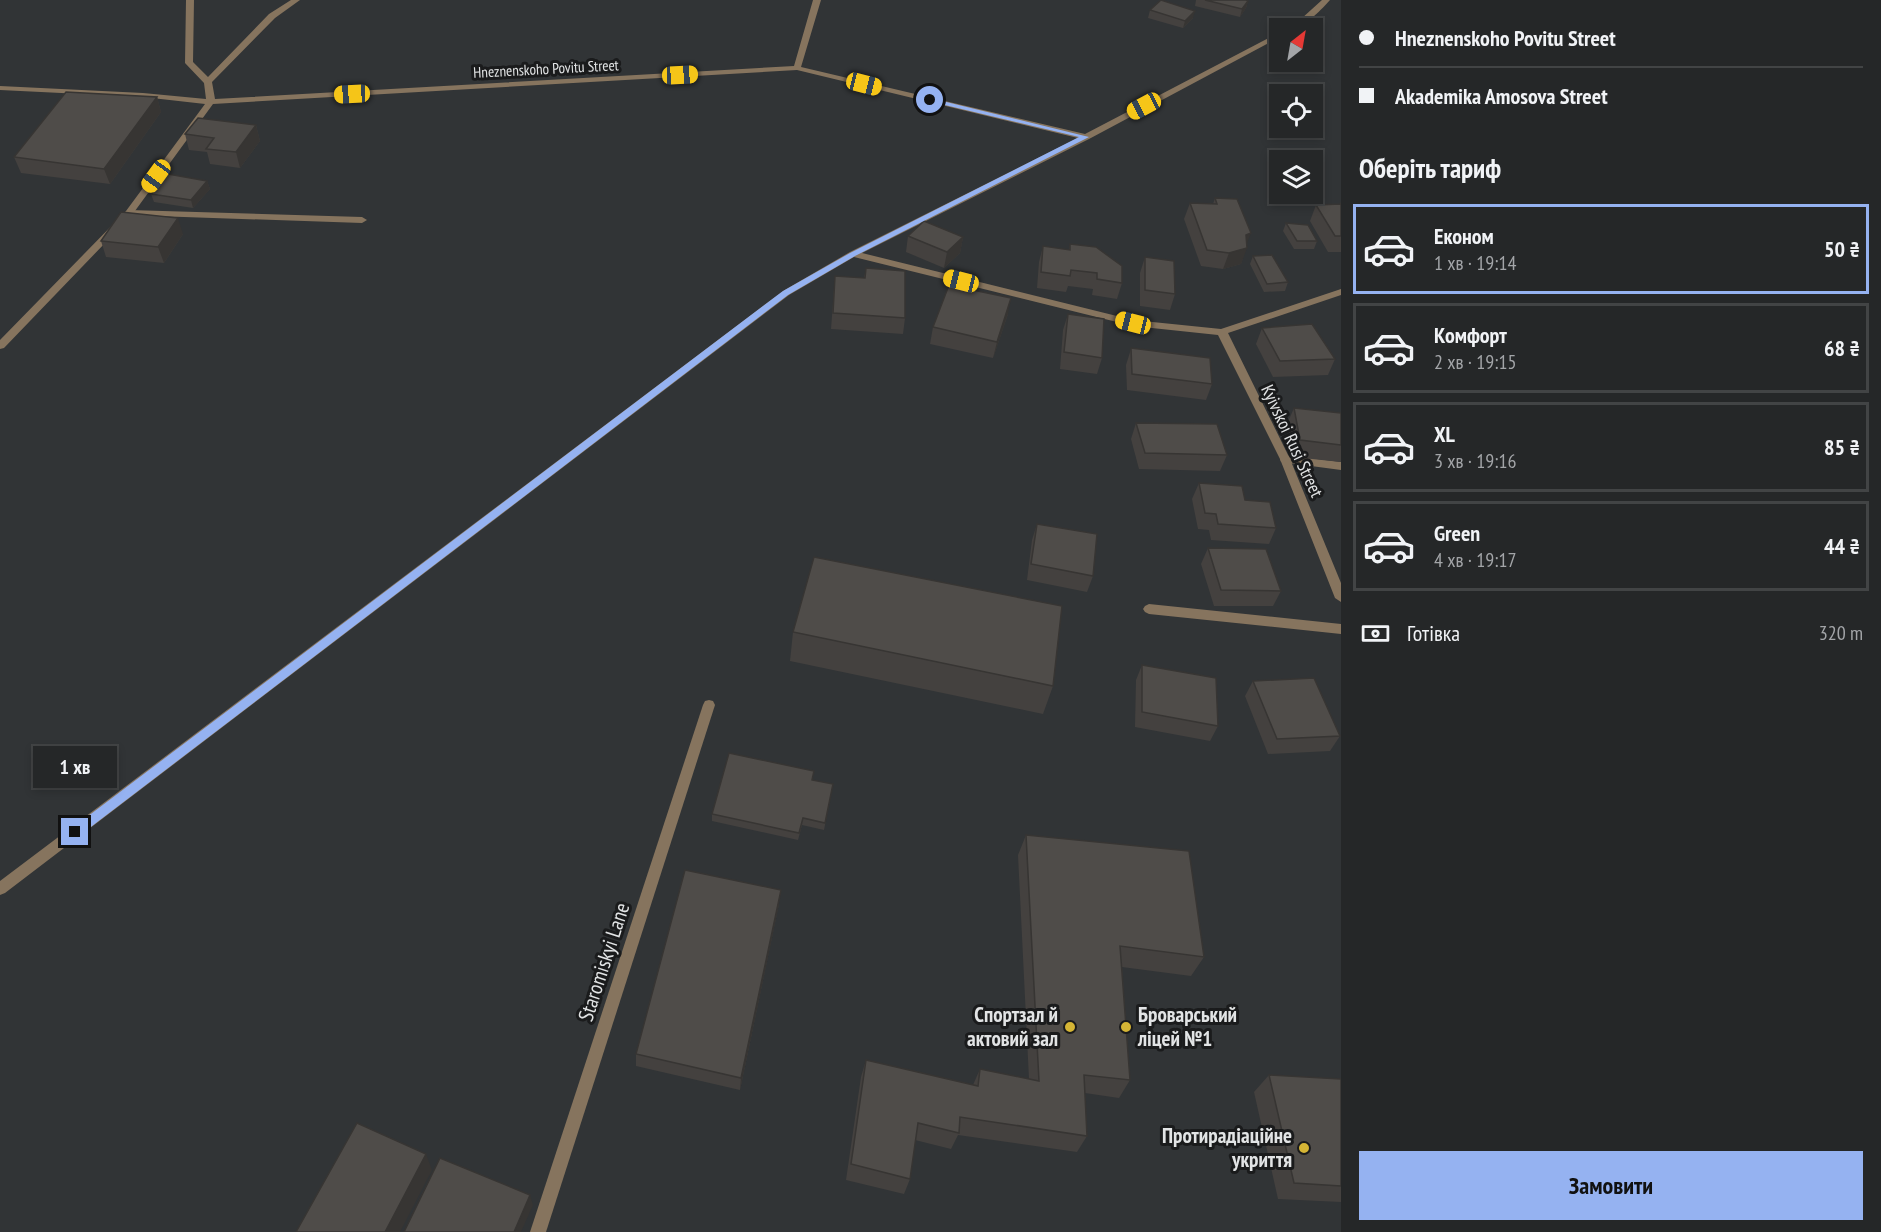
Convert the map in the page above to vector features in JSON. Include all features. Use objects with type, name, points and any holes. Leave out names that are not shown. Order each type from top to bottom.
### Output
[{"type":"street","points":[[0,346],[129,213],[211,102],[208,82],[189,63],[190,0]]},
{"type":"street","points":[[208,82],[272,15],[296,0]]},
{"type":"street","points":[[797,68],[817,0]]},
{"type":"street","points":[[1307,18],[1326,0]]},
{"type":"street","points":[[0,889],[786,293],[853,254],[1086,137],[1269,40]]},
{"type":"street","name":"Hneznenskoho Povitu Street","points":[[0,88],[143,95],[211,102],[797,68],[1086,137]]},
{"type":"street","points":[[129,213],[362,220]]},
{"type":"street","points":[[853,254],[1133,323],[1222,332],[1341,292]]},
{"type":"street","name":"Kyivskoi Rusi Street","points":[[1222,332],[1285,459],[1341,598]]},
{"type":"street","points":[[1285,459],[1341,466]]},
{"type":"street","points":[[1149,609],[1341,629]]},
{"type":"street","name":"Staromiskyi Lane","points":[[538,1232],[709,705]]},
{"type":"building","points":[[1161,0],[1195,11],[1185,21],[1150,10]]},
{"type":"building","points":[[1205,0],[1246,0],[1248,1],[1242,9]]},
{"type":"building","points":[[66,92],[157,97],[104,169],[14,157]]},
{"type":"building","points":[[198,118],[256,125],[236,152],[206,149],[214,138],[185,134]]},
{"type":"building","points":[[168,174],[207,181],[191,200],[151,194]]},
{"type":"building","points":[[1215,198],[1237,199],[1251,233],[1246,235],[1247,248],[1229,253],[1207,250],[1190,203],[1217,204]]},
{"type":"building","points":[[1341,203],[1341,236],[1335,236],[1316,205]]},
{"type":"building","points":[[121,212],[178,218],[158,247],[101,241]]},
{"type":"building","points":[[924,221],[963,237],[947,252],[908,236]]},
{"type":"building","points":[[1286,223],[1308,225],[1317,241],[1297,241]]},
{"type":"building","points":[[1070,244],[1096,247],[1122,266],[1122,283],[1097,279],[1097,273],[1071,270],[1070,276],[1041,272],[1043,246],[1070,250]]},
{"type":"building","points":[[1272,255],[1288,282],[1267,284],[1253,256]]},
{"type":"building","points":[[1145,257],[1174,261],[1175,294],[1145,290]]},
{"type":"building","points":[[866,268],[905,271],[905,318],[833,313],[835,276],[865,278]]},
{"type":"building","points":[[949,285],[1011,298],[997,342],[933,327]]},
{"type":"building","points":[[1068,314],[1104,319],[1102,358],[1064,352]]},
{"type":"building","points":[[1312,324],[1335,359],[1280,361],[1262,328]]},
{"type":"building","points":[[1131,348],[1210,358],[1212,384],[1132,374]]},
{"type":"building","points":[[1294,408],[1341,413],[1341,445],[1300,440]]},
{"type":"building","points":[[1136,423],[1217,424],[1227,455],[1145,453]]},
{"type":"building","points":[[1199,483],[1242,486],[1245,500],[1270,502],[1276,528],[1218,524],[1216,514],[1205,513]]},
{"type":"building","points":[[1037,524],[1097,534],[1093,576],[1031,564]]},
{"type":"building","points":[[1208,548],[1266,549],[1281,591],[1221,590]]},
{"type":"building","points":[[814,557],[1062,606],[1053,686],[793,632]]},
{"type":"building","points":[[1142,665],[1216,678],[1218,726],[1142,712]]},
{"type":"building","points":[[1314,678],[1340,736],[1277,739],[1253,681]]},
{"type":"building","points":[[729,753],[814,771],[812,780],[833,784],[825,823],[803,818],[799,833],[712,814]]},
{"type":"building","name":"Спортзал й актовий зал","points":[[1026,835],[1189,851],[1204,957],[1120,946],[1130,1080],[1084,1075],[1087,1136],[960,1117],[959,1133],[918,1123],[910,1179],[851,1164],[866,1060],[978,1086],[980,1069],[1039,1081]]},
{"type":"building","points":[[685,870],[781,890],[741,1078],[636,1054]]},
{"type":"building","name":"Протирадіаційне укриття","points":[[1269,1075],[1341,1079],[1341,1186],[1294,1183]]},
{"type":"building","points":[[357,1123],[426,1154],[385,1232],[296,1232]]},
{"type":"building","points":[[440,1158],[530,1195],[514,1232],[404,1232]]},
{"type":"place","name":"Спортзал й актовий зал","points":[[1070,1027]]},
{"type":"place","name":"Броварський ліцей №1","points":[[1126,1027]]},
{"type":"place","name":"Протирадіаційне укриття","points":[[1304,1148]]},
{"type":"route","points":[[75,832],[786,293],[853,254],[1086,137],[930,100]]}]
